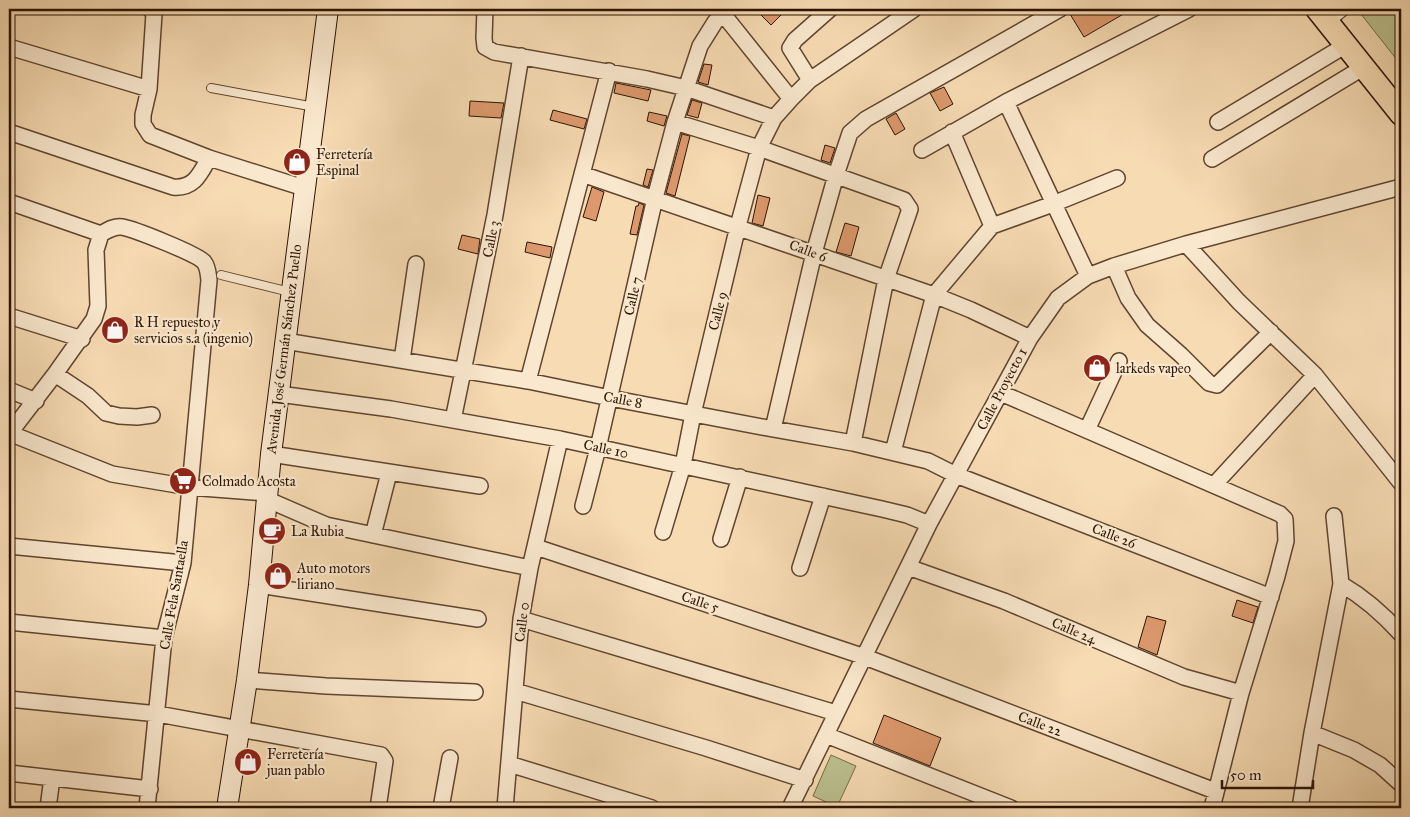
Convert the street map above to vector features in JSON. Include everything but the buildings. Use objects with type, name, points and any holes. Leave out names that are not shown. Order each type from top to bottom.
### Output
[{"type":"main road","name":"Avenida José Germán Sánchez Puello","points":[[227,808],[247,680],[259,585],[271,454],[328,9]]},
{"type":"main road","points":[[1334,13],[1346,45],[1401,114]]},
{"type":"main road","points":[[1334,13],[1401,90]]},
{"type":"street","points":[[150,9],[154,14],[149,89],[143,115],[143,124],[150,135],[209,158],[304,188]]},
{"type":"street","points":[[486,9],[485,47],[494,52],[609,72],[686,88],[774,118]]},
{"type":"street","points":[[810,80],[790,48],[795,40],[830,9]]},
{"type":"street","name":"Calle 9","points":[[662,532],[683,465],[693,414],[738,226],[759,148],[774,118],[810,80],[914,9]]},
{"type":"street","points":[[773,430],[814,254],[850,133],[866,119],[1060,9]]},
{"type":"street","points":[[922,150],[1006,102],[1189,9]]},
{"type":"street","points":[[722,10],[791,99]]},
{"type":"street","name":"Calle 7","points":[[583,506],[610,398],[655,198],[676,122],[700,46],[722,10]]},
{"type":"street","points":[[1218,122],[1346,45]]},
{"type":"street","points":[[9,47],[149,89]]},
{"type":"street","name":"Calle 3","points":[[453,420],[496,215],[521,56]]},
{"type":"street","points":[[1212,159],[1364,67]]},
{"type":"street","points":[[528,380],[609,72]]},
{"type":"street","points":[[1006,102],[1088,276]]},
{"type":"street","points":[[676,122],[759,148],[904,200],[910,209],[886,279],[853,443]]},
{"type":"street","points":[[9,132],[173,187],[184,187],[196,181],[209,158]]},
{"type":"street","points":[[952,132],[992,226]]},
{"type":"street","name":"Calle 6","points":[[582,174],[738,226],[934,295],[1030,338]]},
{"type":"street","points":[[893,452],[934,295],[992,226],[1117,178]]},
{"type":"street","name":"Calle Proyecto 1","points":[[790,808],[929,524],[1030,338],[1058,298],[1088,276],[1114,266],[1186,244],[1401,187]]},
{"type":"street","points":[[9,202],[101,234],[96,250],[97,313],[82,339],[9,434],[112,474],[189,487],[266,496],[326,525],[530,568]]},
{"type":"street","name":"Calle Fela Santaella","points":[[101,234],[112,228],[122,227],[146,234],[202,260],[208,269],[209,280],[183,562],[164,638],[158,714],[147,808]]},
{"type":"street","points":[[1186,244],[1239,302],[1315,376],[1401,483]]},
{"type":"street","points":[[402,360],[416,264]]},
{"type":"street","points":[[1114,266],[1128,298],[1147,325],[1181,355],[1208,383],[1217,384],[1271,332]]},
{"type":"street","points":[[9,316],[82,339]]},
{"type":"street","name":"Calle 8","points":[[285,341],[528,380],[773,430],[853,443],[928,461],[956,475]]},
{"type":"street","points":[[1088,430],[1120,362]]},
{"type":"street","points":[[55,374],[88,396],[106,413],[128,417],[152,415]]},
{"type":"street","points":[[1214,485],[1315,376]]},
{"type":"street","points":[[9,390],[36,401]]},
{"type":"street","points":[[1001,392],[1280,514],[1285,519],[1286,541],[1271,597],[1241,693],[1212,808]]},
{"type":"street","name":"Calle 10","points":[[279,394],[391,409],[560,440],[740,477],[882,509],[907,515],[929,524]]},
{"type":"street","name":"Calle 0","points":[[505,808],[521,619],[530,568],[560,440]]},
{"type":"street","points":[[271,454],[480,486]]},
{"type":"street","points":[[373,535],[390,473]]},
{"type":"street","name":"Calle 26","points":[[956,475],[1271,597]]},
{"type":"street","points":[[721,539],[740,477]]},
{"type":"street","points":[[800,568],[823,496]]},
{"type":"street","points":[[1300,808],[1312,733],[1341,584],[1334,516]]},
{"type":"street","points":[[9,546],[183,562]]},
{"type":"street","name":"Calle 5","points":[[536,547],[865,657]]},
{"type":"street","name":"Calle 24","points":[[908,567],[1004,601],[1184,677],[1241,693]]},
{"type":"street","points":[[1341,584],[1362,597],[1386,617],[1401,634]]},
{"type":"street","points":[[259,585],[478,619]]},
{"type":"street","points":[[521,619],[836,713]]},
{"type":"street","points":[[9,622],[164,638]]},
{"type":"street","name":"Calle 22","points":[[865,657],[1215,791]]},
{"type":"street","points":[[247,680],[326,686],[475,692]]},
{"type":"street","points":[[515,691],[706,748],[804,780]]},
{"type":"street","points":[[9,699],[158,714],[381,755],[385,761],[378,808]]},
{"type":"street","points":[[1312,733],[1367,757],[1380,765],[1401,784]]},
{"type":"street","points":[[826,735],[1011,808]]},
{"type":"street","points":[[441,808],[450,758]]},
{"type":"street","points":[[509,764],[652,808]]},
{"type":"street","points":[[9,773],[150,789]]},
{"type":"street","points":[[48,808],[52,778]]},
{"type":"lane","points":[[211,88],[315,107]]},
{"type":"lane","points":[[222,274],[291,293]]},
{"type":"green space","points":[[1357,9],[1401,9],[1401,65]]},
{"type":"green space","points":[[831,755],[856,766],[837,807],[813,796]]},
{"type":"place","name":"Ferretería Espinal","points":[[297,162]]},
{"type":"place","name":"R H repuesto y servicios s.a (ingenio)","points":[[115,330]]},
{"type":"place","name":"larkeds vapeo","points":[[1097,368]]},
{"type":"place","name":"Colmado Acosta","points":[[183,481]]},
{"type":"place","name":"La Rubia","points":[[272,531]]},
{"type":"place","name":"Auto motors liriano","points":[[278,576]]},
{"type":"place","name":"Ferretería juan pablo","points":[[248,762]]}]
